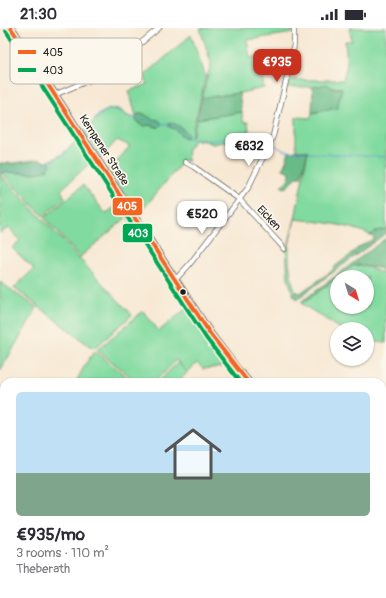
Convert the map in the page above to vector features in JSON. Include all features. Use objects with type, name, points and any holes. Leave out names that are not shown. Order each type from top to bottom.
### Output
[{"type":"main road","name":"Kempener Straße","points":[[10,28],[17,38]]},
{"type":"main road","name":"Kempener Straße","points":[[47,84],[219,346],[245,378]]},
{"type":"street","points":[[142,42],[159,28]]},
{"type":"street","points":[[175,280],[189,266],[248,188],[271,141],[293,52],[294,28]]},
{"type":"street","points":[[54,95],[80,84]]},
{"type":"street","name":"Eicken","points":[[185,162],[239,199],[284,249]]},
{"type":"green space","points":[[200,28],[292,28],[293,33],[247,40],[250,58],[261,56],[264,88],[202,98],[211,63]]},
{"type":"green space","points":[[349,28],[386,28],[386,229],[377,231],[371,235],[353,228],[324,222],[295,219],[308,151],[296,151],[296,117],[311,118],[312,113],[337,108],[341,88],[316,86],[286,87],[288,80],[343,80],[347,64],[345,41],[352,41]]},
{"type":"green space","points":[[191,35],[206,77],[191,137],[197,119],[242,112],[243,122],[248,122],[250,139],[233,140],[213,144],[205,141],[194,140],[188,148],[187,161],[184,160],[139,214],[108,170],[130,146],[117,140],[101,158],[85,135],[90,126],[98,117],[108,110],[113,109],[122,111],[128,116],[137,118],[136,120],[139,124],[144,126],[150,125],[159,127],[162,124],[158,120],[150,119],[144,114],[138,114],[136,116],[129,91],[147,84],[145,75]]},
{"type":"green space","points":[[41,84],[43,84],[50,94],[48,96]]},
{"type":"green space","points":[[327,84],[332,88],[342,88],[337,108],[312,113],[313,87]]},
{"type":"green space","points":[[239,93],[242,112],[197,119],[202,98]]},
{"type":"green space","points":[[49,97],[52,97],[94,162],[92,161],[61,190],[65,198],[43,216],[2,173],[29,173],[51,164],[49,161],[62,154],[78,140]]},
{"type":"green space","points":[[141,114],[158,120],[162,124],[159,127],[141,125],[136,120],[136,116]]},
{"type":"green space","points":[[170,122],[178,125],[188,135],[187,138],[183,137],[175,129],[169,127]]},
{"type":"green space","points":[[308,151],[301,177],[297,177],[287,187],[283,188],[281,186],[286,182],[290,172],[283,169],[289,152]]},
{"type":"green space","points":[[40,159],[46,162],[49,161],[51,164],[48,169],[43,172],[0,174],[0,163],[15,163]]},
{"type":"green space","points":[[0,174],[132,315],[95,348],[91,347],[14,288],[34,269],[12,248],[20,240],[9,228],[0,233]]},
{"type":"green space","points":[[83,185],[106,214],[121,201],[147,244],[170,277],[170,282],[127,217],[80,257],[44,218]]},
{"type":"green space","points":[[295,219],[289,247],[290,270],[295,292],[293,294],[288,278],[286,248],[288,246]]},
{"type":"green space","points":[[386,229],[386,233],[336,270],[333,270],[333,268],[359,247],[375,238],[371,235],[377,231]]},
{"type":"green space","points":[[386,238],[386,275],[378,268],[357,265],[347,270],[343,270]]},
{"type":"green space","points":[[357,265],[368,267],[386,275],[386,343],[374,342],[374,322],[330,322],[302,304],[302,301],[307,300],[330,283],[330,314],[374,314],[374,270],[348,270]]},
{"type":"green space","points":[[330,272],[330,275],[297,299],[293,294],[296,291],[300,293]]},
{"type":"green space","points":[[330,280],[330,282],[307,300],[302,301]]},
{"type":"green space","points":[[0,282],[37,308],[0,371]]},
{"type":"green space","points":[[188,307],[191,314],[227,363],[221,367],[203,369],[197,363],[182,378],[162,378],[178,362],[176,360],[159,378],[132,378],[97,350],[143,311],[159,331]]},
{"type":"green space","points":[[95,351],[128,378],[78,378],[86,363]]},
{"type":"waterway","points":[[84,133],[99,114],[107,110],[116,110],[126,116],[172,126],[188,138],[211,141],[229,137],[240,138],[255,135],[263,135],[268,138]]},
{"type":"waterway","points":[[0,170],[19,171],[44,164],[66,153],[80,138]]},
{"type":"waterway","points":[[272,142],[274,145],[285,151],[386,157]]},
{"type":"transit line","name":"405","points":[[11,28],[18,38]]},
{"type":"transit line","name":"403","points":[[6,31],[11,38]]},
{"type":"transit line","name":"403","points":[[41,84],[206,338],[237,378]]},
{"type":"transit line","name":"405","points":[[47,84],[211,335],[245,378]]}]
